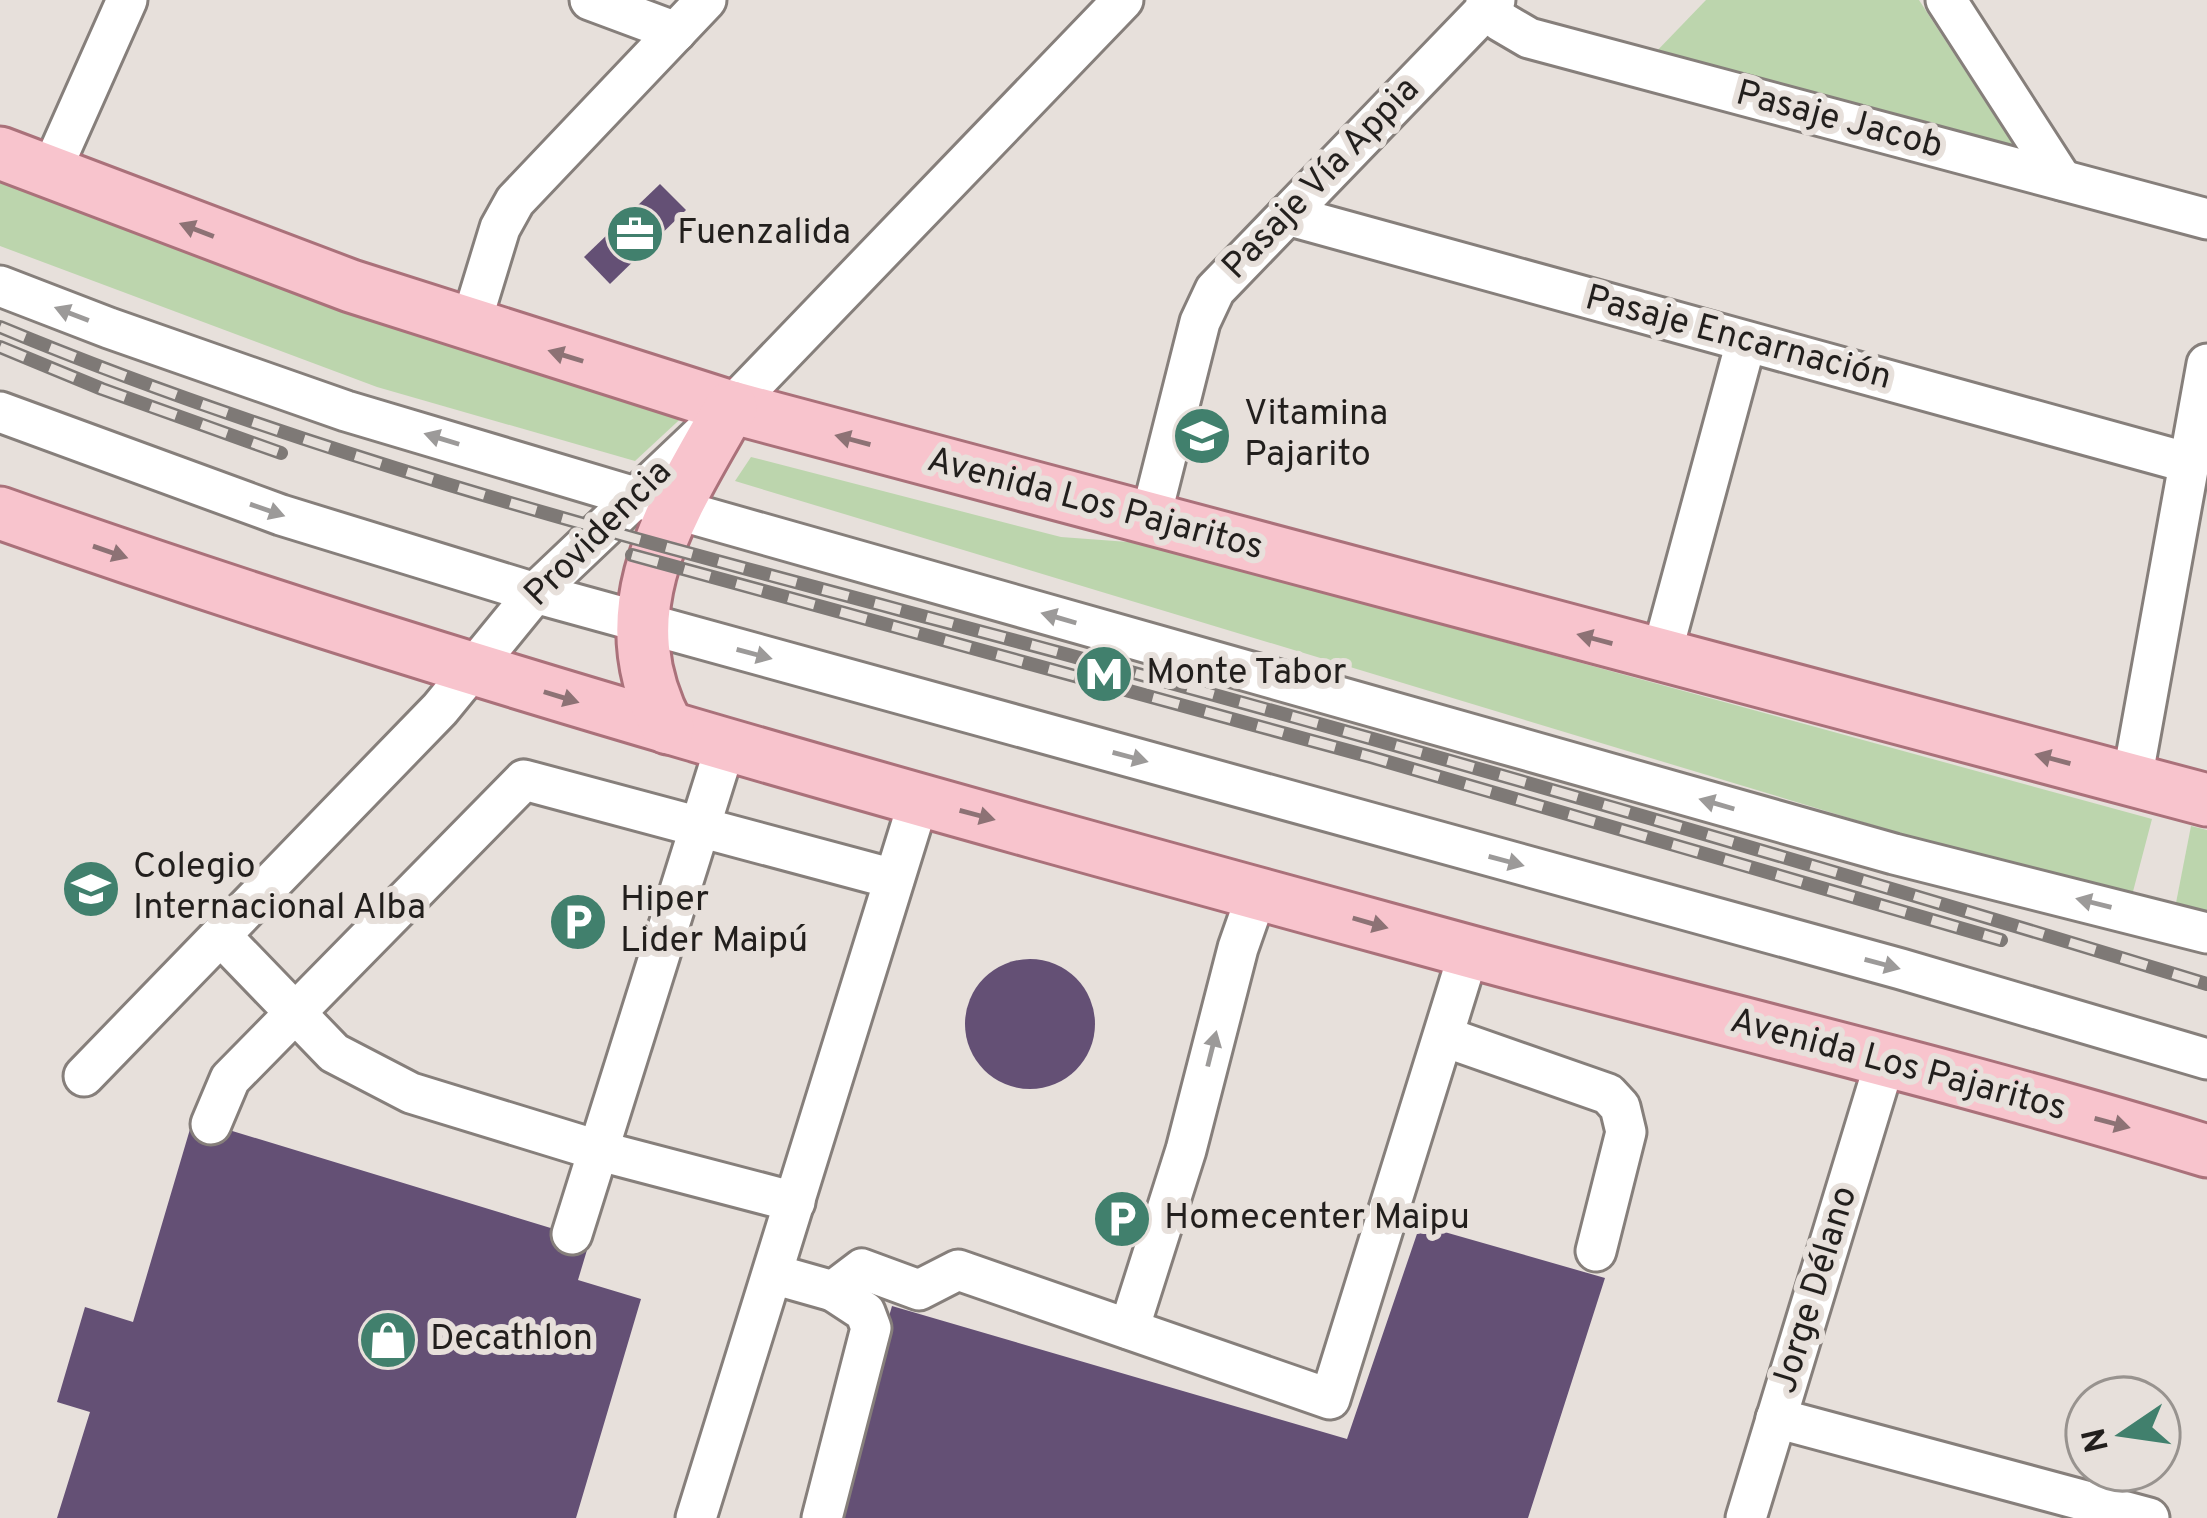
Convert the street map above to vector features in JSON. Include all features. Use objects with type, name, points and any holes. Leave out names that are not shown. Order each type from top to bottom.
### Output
[{"type":"main road","name":"Avenida Los Pajaritos","points":[[0,153],[230,243],[470,326],[731,407],[2207,800]]},
{"type":"main road","points":[[668,728],[646,677],[641,623],[650,579],[655,503],[731,407]]},
{"type":"main road","name":"Avenida Los Pajaritos","points":[[0,513],[473,670],[668,728],[1469,952],[2207,1151]]},
{"type":"street","points":[[50,173],[127,0]]},
{"type":"street","points":[[590,0],[676,32]]},
{"type":"street","points":[[470,326],[500,228],[515,201],[706,0]]},
{"type":"street","points":[[731,407],[1123,0]]},
{"type":"street","points":[[1946,0],[2062,181]]},
{"type":"street","name":"Pasaje Jacob","points":[[1490,2],[1499,21],[1528,38],[2207,219]]},
{"type":"street","name":"Pasaje Vía Appia","points":[[1150,520],[1206,306],[1226,276],[1490,2]]},
{"type":"street","name":"Pasaje Encarnación","points":[[1287,215],[2189,463]]},
{"type":"street","points":[[0,286],[346,411],[655,503],[1894,854],[2207,933]]},
{"type":"street","points":[[1660,656],[1746,342]]},
{"type":"street","points":[[2132,780],[2207,364]]},
{"type":"street","points":[[0,412],[281,515],[641,623],[1901,969],[2207,1058]]},
{"type":"street","name":"Providencia","points":[[84,1076],[440,709],[536,592],[655,503]]},
{"type":"street","points":[[572,1234],[726,744]]},
{"type":"street","points":[[211,1124],[230,1079],[524,780],[894,879]]},
{"type":"street","points":[[696,1518],[919,800]]},
{"type":"street","points":[[1129,1329],[1186,1150],[1238,948],[1258,891]]},
{"type":"street","points":[[221,936],[334,1053],[411,1093],[600,1151],[795,1202]]},
{"type":"street","points":[[833,1291],[862,1269],[919,1290],[958,1270],[1330,1399],[1469,952]]},
{"type":"street","points":[[1445,1037],[1608,1094],[1620,1107],[1626,1132],[1596,1251]]},
{"type":"street","name":"Jorge Délano","points":[[1746,1518],[1885,1062]]},
{"type":"street","points":[[773,1274],[833,1291],[865,1312],[872,1328],[822,1518]]},
{"type":"street","points":[[1777,1418],[2103,1511],[2149,1518]]},
{"type":"green space","points":[[1706,0],[1919,0],[2022,158],[1653,55]]},
{"type":"green space","points":[[0,180],[690,410],[635,461],[377,387],[0,246]]},
{"type":"green space","points":[[751,457],[1061,537],[1142,543],[2152,819],[2130,903],[735,481]]},
{"type":"green space","points":[[2191,826],[2207,830],[2207,917],[2175,908]]},
{"type":"building","name":"Fuenzalida","points":[[660,184],[686,210],[610,284],[584,257]]},
{"type":"building","points":[[1030,959],[1055,964],[1076,978],[1090,999],[1095,1024],[1090,1049],[1076,1070],[1055,1084],[1030,1089],[1005,1084],[984,1070],[970,1049],[965,1024],[970,999],[984,978],[1005,964]]},
{"type":"building","points":[[193,1119],[590,1240],[578,1280],[641,1299],[576,1518],[57,1518],[90,1412],[57,1402],[85,1307],[133,1322]]},
{"type":"building","points":[[1420,1225],[1605,1278],[1528,1518],[831,1518],[892,1306],[1347,1439]]},
{"type":"railway","points":[[0,327],[261,425],[525,507],[1492,773],[2207,984]]},
{"type":"railway","points":[[0,347],[281,453]]},
{"type":"railway","points":[[632,555],[1371,757],[2001,940]]},
{"type":"place","name":"Fuenzalida","points":[[635,234]]},
{"type":"place","name":"Vitamina Pajarito","points":[[1202,436]]},
{"type":"place","name":"Monte Tabor","points":[[1104,674]]},
{"type":"place","name":"Colegio Internacional Alba","points":[[91,889]]},
{"type":"place","name":"Hiper Lider Maipú","points":[[578,922]]},
{"type":"place","name":"Homecenter Maipu","points":[[1122,1219]]},
{"type":"place","name":"Decathlon","points":[[388,1340]]}]
